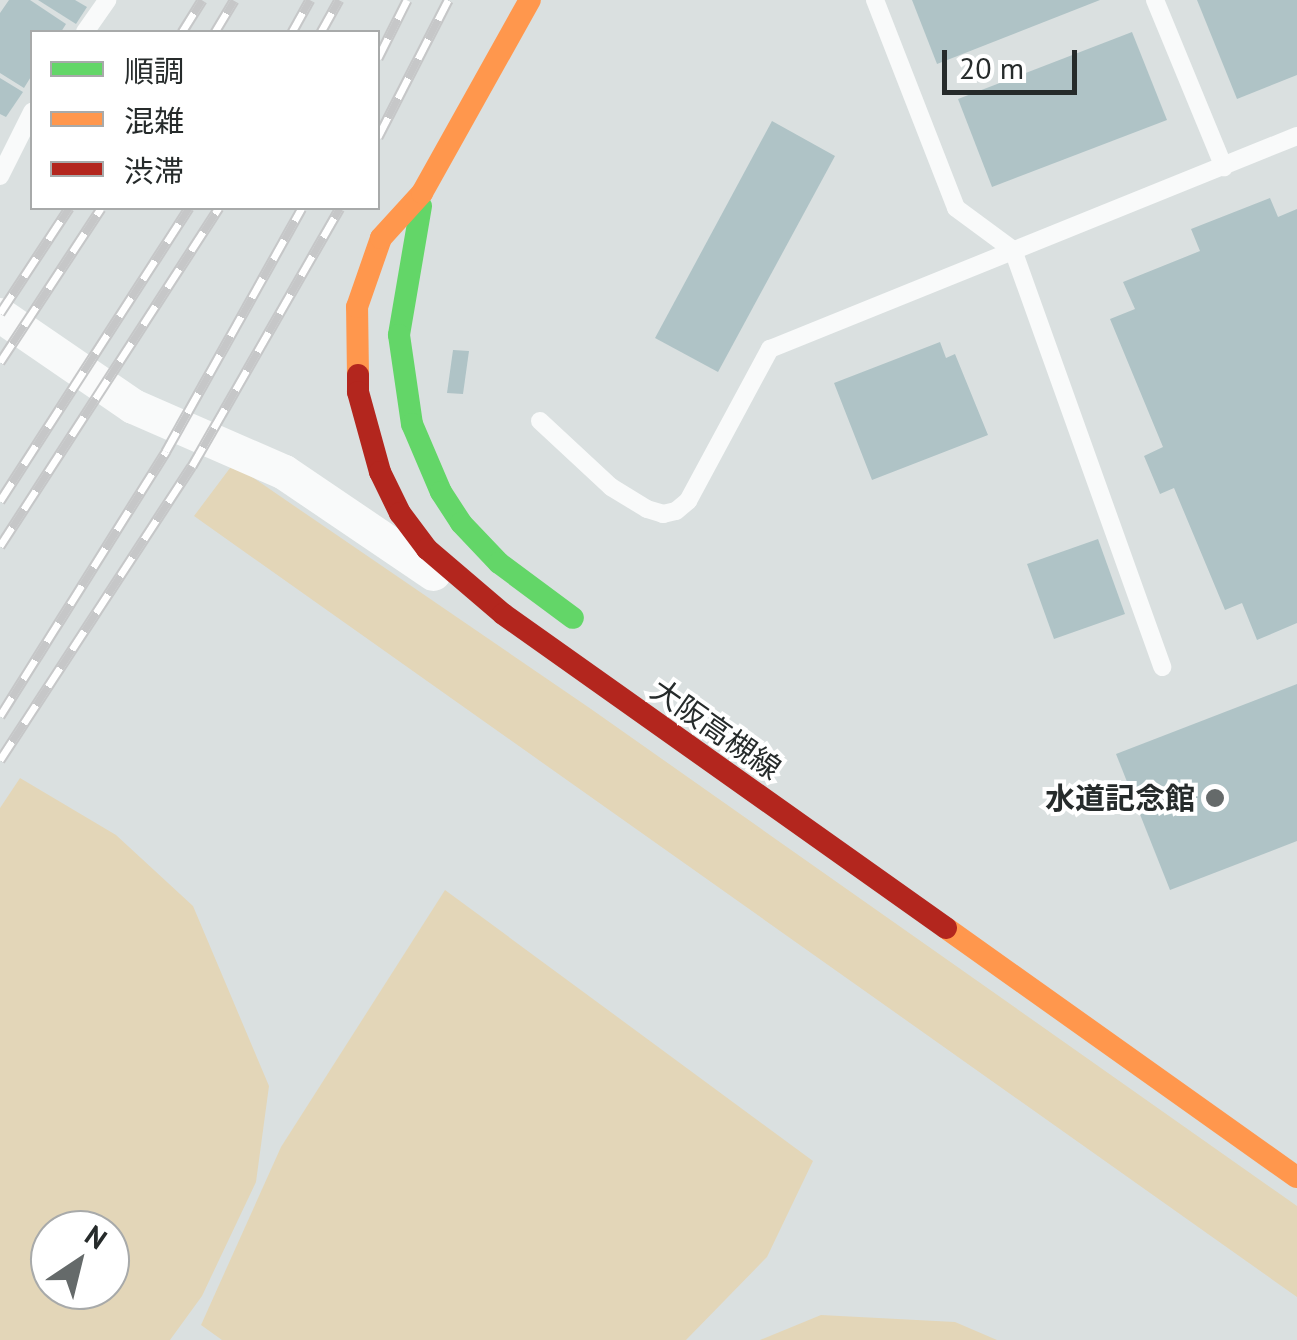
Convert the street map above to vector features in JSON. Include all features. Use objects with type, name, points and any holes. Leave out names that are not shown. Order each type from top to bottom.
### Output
[{"type":"main road","name":"大阪高槻線","points":[[530,0],[422,193],[381,238],[364,280],[355,335],[358,392],[371,445],[400,514],[427,549],[502,614],[1297,1177]]},
{"type":"main road","name":"大阪高槻線","points":[[422,193],[399,335],[404,388],[425,458],[461,522],[499,563],[589,629]]},
{"type":"street","points":[[0,314],[133,406],[284,472],[394,549],[502,614]]},
{"type":"lane","points":[[86,30],[107,0]]},
{"type":"lane","points":[[875,0],[956,208],[1013,250],[1162,667]]},
{"type":"lane","points":[[1155,0],[1224,167]]},
{"type":"lane","points":[[0,176],[30,116]]},
{"type":"lane","points":[[540,421],[611,487],[646,509],[662,514],[676,511],[688,501],[770,349],[1297,136]]},
{"type":"shaded area","points":[[233,464],[591,709],[1297,1206],[1297,1297],[194,516]]},
{"type":"shaded area","points":[[20,778],[116,835],[193,906],[269,1086],[256,1182],[202,1296],[170,1340],[0,1340],[0,808]]},
{"type":"shaded area","points":[[445,890],[813,1161],[767,1257],[686,1340],[222,1340],[201,1325],[281,1147]]},
{"type":"shaded area","points":[[821,1315],[955,1322],[997,1340],[760,1340]]},
{"type":"building","points":[[9,0],[30,0],[66,24],[62,30],[30,30],[30,78],[24,88],[0,73],[0,13]]},
{"type":"building","points":[[38,0],[75,0],[87,7],[76,24]]},
{"type":"building","points":[[912,0],[1100,0],[937,64]]},
{"type":"building","points":[[1197,0],[1297,0],[1297,75],[1237,99]]},
{"type":"building","points":[[1132,32],[1167,120],[992,187],[958,99]]},
{"type":"building","points":[[0,78],[23,92],[6,117],[0,114]]},
{"type":"building","points":[[772,121],[835,156],[718,372],[655,338]]},
{"type":"building","points":[[1270,198],[1278,217],[1297,209],[1297,623],[1257,640],[1242,603],[1225,610],[1174,488],[1160,494],[1144,456],[1163,447],[1110,319],[1135,309],[1123,282],[1200,251],[1191,229]]},
{"type":"building","points":[[940,342],[946,358],[955,354],[988,435],[872,480],[834,383]]},
{"type":"building","points":[[453,350],[469,351],[463,394],[447,393]]},
{"type":"building","points":[[1098,539],[1125,614],[1054,639],[1027,564]]},
{"type":"building","name":"水道記念館","points":[[1297,684],[1297,841],[1170,890],[1116,754]]},
{"type":"railway","points":[[183,30],[202,0]]},
{"type":"railway","points":[[216,30],[234,0]]},
{"type":"railway","points":[[293,30],[310,0]]},
{"type":"railway","points":[[322,30],[339,0]]},
{"type":"railway","points":[[380,54],[407,0]]},
{"type":"railway","points":[[380,133],[448,0]]},
{"type":"railway","points":[[0,313],[68,210]]},
{"type":"railway","points":[[0,362],[100,210]]},
{"type":"railway","points":[[0,501],[188,210]]},
{"type":"railway","points":[[0,546],[218,210]]},
{"type":"railway","points":[[0,716],[166,451],[301,210]]},
{"type":"railway","points":[[0,760],[192,466],[339,210]]},
{"type":"traffic: fast","points":[[421,206],[399,335],[412,424],[441,492],[461,523],[499,563],[573,618]]},
{"type":"traffic: slow","points":[[358,375],[357,307],[381,238],[422,193],[530,0]]},
{"type":"traffic: slow","points":[[946,928],[1297,1177]]},
{"type":"traffic: jam","points":[[358,375],[358,392],[380,472],[400,513],[427,549],[503,614],[946,928]]},
{"type":"place","name":"水道記念館","points":[[1215,798]]}]
